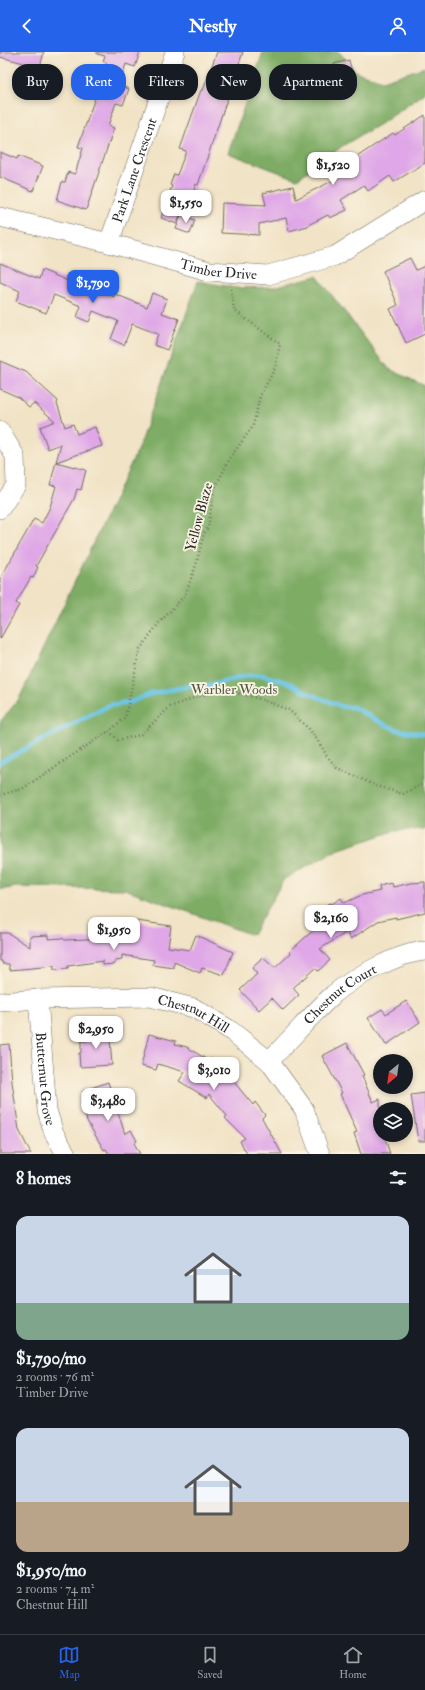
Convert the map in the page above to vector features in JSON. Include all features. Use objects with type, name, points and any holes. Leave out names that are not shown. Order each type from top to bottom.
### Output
[{"type":"street","name":"Park Lane Crescent","points":[[109,243],[175,52]]},
{"type":"street","name":"Timber Drive","points":[[0,217],[109,243],[209,271],[268,274],[335,256],[425,200]]},
{"type":"street","points":[[0,431],[15,456],[16,484],[0,509]]},
{"type":"street","name":"Chestnut Court","points":[[269,1060],[335,994],[368,972],[388,961],[417,952],[425,952]]},
{"type":"street","name":"Chestnut Hill","points":[[0,1002],[38,999],[150,997],[194,1008],[230,1030],[269,1060],[304,1109],[320,1154]]},
{"type":"street","name":"Butternut Grove","points":[[38,999],[47,1110],[54,1133],[66,1154]]},
{"type":"path","name":"Yellow Blaze","points":[[0,795],[22,789],[109,731],[125,718],[140,648],[159,623],[184,596],[196,565],[204,533],[208,527],[214,490],[230,458],[253,426],[260,396],[275,368],[280,344],[234,310],[229,272]]},
{"type":"path","points":[[109,731],[118,740],[140,735],[170,707],[199,696],[224,690],[257,698],[289,710],[310,730],[326,755],[337,768],[377,786],[403,794],[425,783]]},
{"type":"green space","points":[[263,52],[339,52],[350,64],[269,64],[269,100],[357,100],[357,72],[382,81],[425,67],[425,93],[385,121],[344,145],[297,179],[228,153],[246,100],[261,100],[261,64],[259,64]]},
{"type":"green space","name":"Warbler Woods","points":[[317,276],[389,369],[425,386],[425,829],[394,831],[337,850],[284,879],[252,935],[125,889],[16,887],[0,890],[0,722],[19,699],[137,451],[198,281],[236,288],[273,287]]},
{"type":"building","points":[[0,52],[44,52],[41,64],[28,64],[0,57]]},
{"type":"building","points":[[97,52],[140,52],[134,67],[126,64],[107,64],[103,61],[105,56],[97,54]]},
{"type":"building","points":[[217,52],[243,52],[239,64],[213,64]]},
{"type":"building","points":[[349,60],[350,64],[334,64]]},
{"type":"building","points":[[206,82],[206,100],[227,100],[198,185],[196,184],[193,194],[188,192],[177,224],[161,218],[172,186],[170,185],[174,174],[177,175],[186,151],[180,149],[201,90],[203,90]]},
{"type":"building","points":[[126,88],[129,89],[126,97]]},
{"type":"building","points":[[94,100],[125,100],[123,105],[116,103],[108,126],[114,128],[86,210],[57,200],[62,182],[65,182],[68,172],[75,174],[83,148],[78,147]]},
{"type":"building","points":[[425,115],[425,163],[394,182],[390,176],[368,191],[364,185],[341,200],[347,210],[330,218],[328,215],[308,226],[289,231],[286,218],[259,224],[259,235],[221,233],[222,203],[266,205],[263,193],[293,186],[296,199],[338,178],[334,172],[393,133],[395,135]]},
{"type":"building","points":[[0,152],[17,159],[18,156],[43,166],[33,191],[0,177]]},
{"type":"building","points":[[181,215],[195,220],[190,234],[176,229]]},
{"type":"building","points":[[410,258],[416,270],[425,266],[425,334],[406,343],[390,309],[398,305],[383,271]]},
{"type":"building","points":[[0,263],[39,279],[42,270],[68,281],[68,279],[83,284],[114,297],[115,294],[147,307],[152,293],[167,299],[162,313],[179,319],[167,350],[154,345],[158,334],[132,324],[124,345],[111,339],[118,321],[93,311],[89,322],[77,317],[81,306],[54,295],[46,313],[16,301],[20,291],[0,282]]},
{"type":"building","points":[[0,361],[26,372],[58,401],[57,403],[65,427],[73,424],[77,434],[95,427],[102,446],[56,462],[61,444],[48,449],[40,427],[55,421],[34,403],[29,407],[18,397],[0,389]]},
{"type":"building","points":[[56,462],[86,470],[81,490],[77,489],[74,499],[36,566],[38,567],[33,578],[31,577],[16,603],[19,605],[0,639],[0,579],[34,519],[42,523],[50,507],[56,486],[50,485]]},
{"type":"building","points":[[425,882],[425,912],[396,919],[396,917],[378,921],[351,939],[347,932],[320,949],[330,960],[318,971],[315,968],[293,988],[299,995],[283,1010],[272,998],[259,1010],[240,990],[257,974],[252,968],[263,958],[275,968],[291,953],[290,951],[317,927],[310,916],[330,903],[332,904],[341,898],[344,903],[362,895],[380,891],[379,886],[392,883],[393,887]]},
{"type":"building","points":[[137,921],[171,926],[168,947],[190,950],[196,935],[233,952],[224,975],[202,968],[200,973],[174,962],[174,968],[153,965],[154,960],[122,955],[122,960],[115,961],[115,964],[103,965],[103,961],[68,966],[68,969],[54,970],[54,966],[10,970],[9,964],[3,964],[2,961],[0,961],[0,933],[8,933],[30,947],[30,936],[48,935],[48,939],[62,938],[65,940],[126,937],[135,932]]},
{"type":"building","points":[[406,1001],[420,1022],[386,1045],[368,1018],[382,1009],[386,1014]]},
{"type":"building","points":[[106,1031],[107,1039],[110,1039],[112,1065],[80,1067],[79,1053],[81,1053],[81,1041],[86,1041],[85,1033]]},
{"type":"building","points":[[149,1034],[176,1041],[175,1044],[187,1047],[209,1061],[211,1058],[226,1068],[224,1070],[231,1074],[229,1076],[253,1105],[255,1102],[265,1115],[262,1118],[282,1154],[247,1154],[240,1141],[245,1138],[225,1118],[227,1116],[209,1094],[207,1098],[179,1081],[185,1072],[158,1064],[156,1070],[141,1066]]},
{"type":"building","points":[[347,1043],[364,1075],[362,1076],[373,1102],[373,1142],[386,1142],[390,1154],[361,1154],[354,1133],[357,1132],[340,1094],[342,1093],[322,1056]]},
{"type":"building","points":[[9,1044],[12,1082],[19,1130],[31,1154],[0,1154],[0,1045]]},
{"type":"building","points":[[108,1082],[125,1134],[131,1130],[137,1141],[134,1143],[140,1154],[109,1154],[106,1149],[104,1150],[87,1121],[83,1109],[88,1107],[83,1091]]},
{"type":"building","points":[[425,1093],[425,1141],[418,1141],[411,1095]]},
{"type":"building","points":[[380,1099],[380,1102],[373,1102]]},
{"type":"waterway","points":[[0,762],[112,704],[116,706],[121,703],[131,702],[150,694],[190,686],[208,686],[246,676],[262,675],[290,683],[306,692],[343,707],[353,707],[398,730],[425,734]]}]
